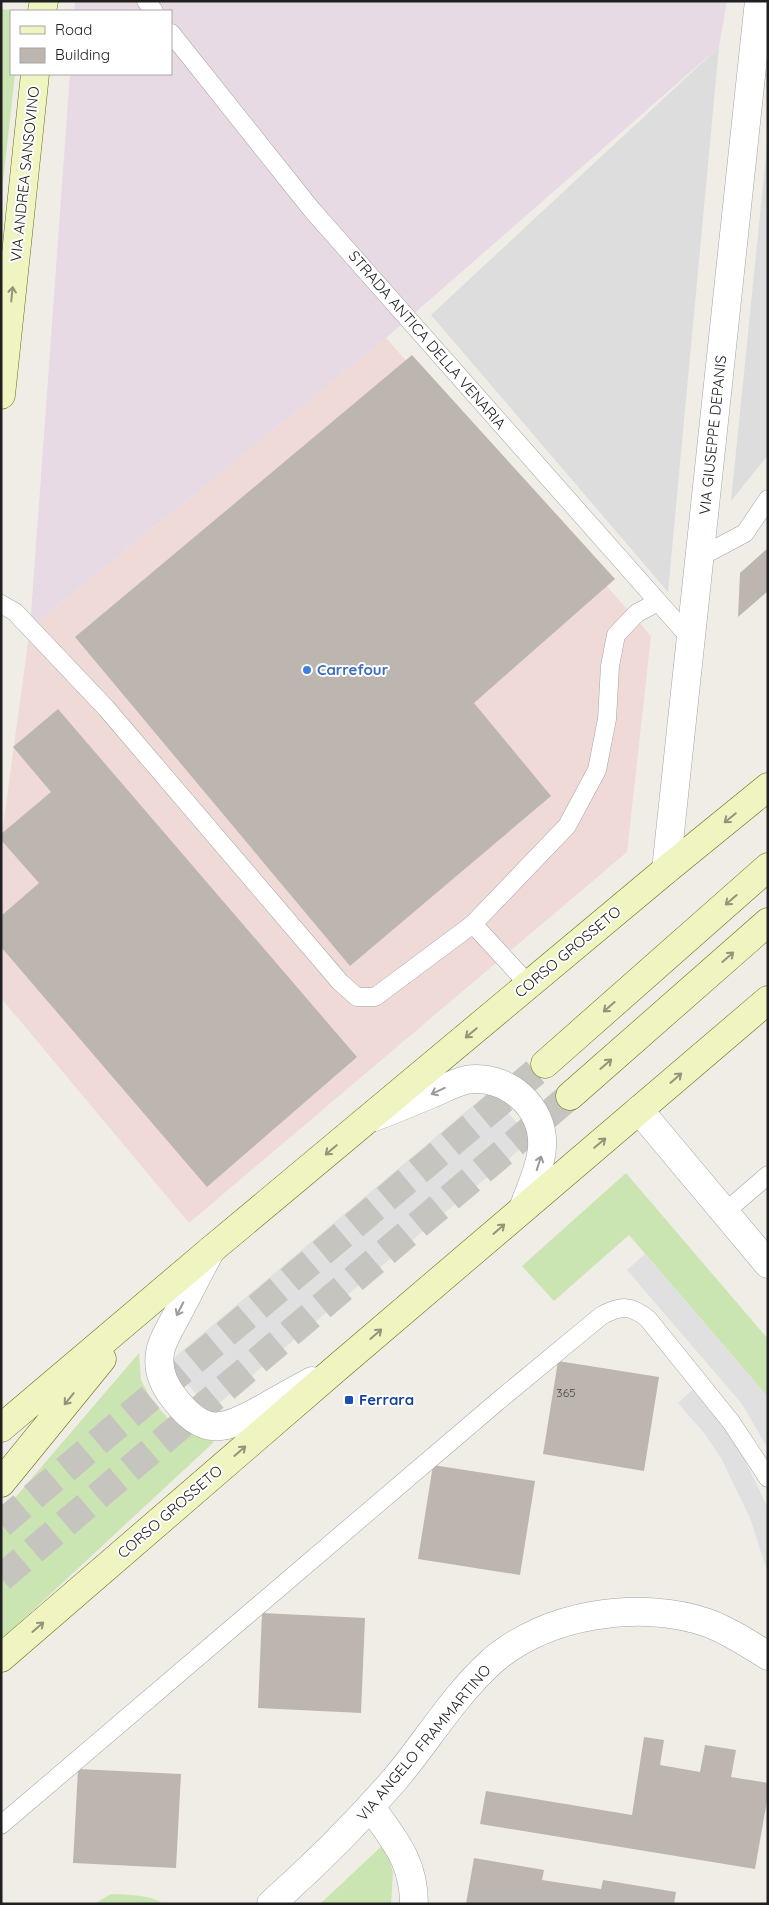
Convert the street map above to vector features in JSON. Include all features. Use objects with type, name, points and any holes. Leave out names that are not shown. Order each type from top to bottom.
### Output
[{"type":"main road","name":"VIA ANDREA SANSOVINO","points":[[1,395],[35,75]]},
{"type":"main road","name":"CORSO GROSSETO","points":[[1,1428],[211,1250],[768,787]]},
{"type":"main road","points":[[545,1064],[768,867]]},
{"type":"main road","points":[[570,1096],[768,922]]},
{"type":"main road","name":"CORSO GROSSETO","points":[[1,1658],[522,1209],[768,1000]]},
{"type":"main road","points":[[1,1483],[144,1307]]},
{"type":"street","name":"VIA GIUSEPPE DEPANIS","points":[[666,870],[759,1]]},
{"type":"street","name":"CORSO GROSSETO","points":[[368,1119],[466,1080],[483,1079],[507,1085],[526,1102],[538,1121],[542,1136],[540,1161],[522,1209]]},
{"type":"street","points":[[639,1110],[768,1264]]},
{"type":"street","name":"CORSO GROSSETO","points":[[211,1250],[165,1339],[159,1359],[159,1369],[165,1385],[175,1400],[190,1416],[206,1425],[222,1427],[230,1425],[339,1366]]},
{"type":"street","name":"VIA ANGELO FRAMMARTINO","points":[[271,1904],[333,1847],[371,1807],[482,1671],[514,1645],[555,1626],[581,1618],[608,1614],[647,1612],[670,1614],[714,1626],[768,1656]]},
{"type":"street","points":[[371,1807],[406,1859],[411,1870],[414,1904]]},
{"type":"lane","name":"STRADA ANTICA DELLA VENARIA","points":[[172,34],[312,210],[691,639]]},
{"type":"lane","points":[[700,557],[745,533],[768,499]]},
{"type":"lane","points":[[1,604],[15,612],[106,708],[340,982],[357,997],[375,997],[473,924],[567,826],[597,770],[607,718],[610,666],[616,635],[637,614],[658,602]]},
{"type":"lane","points":[[473,924],[529,985]]},
{"type":"lane","points":[[725,1212],[768,1175]]},
{"type":"lane","points":[[1,1825],[497,1402],[610,1311],[629,1308],[639,1312],[648,1319],[731,1422],[768,1478]]},
{"type":"shaded area","points":[[75,1],[727,1],[719,47],[386,338],[30,628],[70,75],[172,75],[172,10],[74,10]]},
{"type":"shaded area","points":[[719,47],[668,592],[431,315]]},
{"type":"shaded area","points":[[768,136],[768,455],[731,501]]},
{"type":"shaded area","points":[[386,338],[651,636],[627,852],[189,1223],[1,998],[1,841],[30,628]]},
{"type":"shaded area","points":[[490,1091],[531,1140],[210,1411],[169,1362]]},
{"type":"shaded area","points":[[645,1254],[768,1399],[768,1449],[742,1404],[627,1270]]},
{"type":"shaded area","points":[[692,1390],[720,1420],[739,1448],[768,1508],[768,1574],[750,1518],[721,1458],[704,1433],[678,1403]]},
{"type":"green space","points":[[1,9],[12,10],[10,75],[15,75],[1,200]]},
{"type":"green space","points":[[626,1173],[768,1339],[768,1399],[629,1235],[554,1301],[522,1266]]},
{"type":"green space","points":[[139,1353],[141,1380],[152,1401],[178,1429],[214,1442],[1,1640],[1,1514]]},
{"type":"green space","points":[[385,1843],[393,1873],[391,1904],[320,1904]]},
{"type":"green space","points":[[111,1894],[145,1897],[164,1904],[94,1904]]},
{"type":"building","name":"Carrefour","points":[[412,355],[615,579],[474,703],[551,796],[350,966],[75,637]]},
{"type":"building","points":[[768,548],[768,591],[738,617],[740,573]]},
{"type":"building","points":[[58,709],[357,1057],[207,1187],[1,947],[1,916],[39,883],[1,840],[1,834],[51,792],[13,747]]},
{"type":"building","points":[[558,1361],[659,1377],[644,1471],[543,1454]]},
{"type":"building","points":[[433,1465],[535,1481],[520,1575],[418,1559]]},
{"type":"building","points":[[262,1613],[365,1618],[361,1713],[258,1708]]},
{"type":"building","points":[[644,1737],[664,1740],[660,1765],[700,1772],[705,1745],[736,1750],[731,1777],[768,1783],[768,1795],[755,1869],[480,1824],[486,1791],[632,1815]]},
{"type":"building","points":[[78,1769],[181,1774],[176,1868],[73,1863]]},
{"type":"building","points":[[474,1858],[544,1870],[542,1880],[601,1889],[603,1880],[676,1892],[674,1904],[466,1904]]},
{"type":"tunnel","points":[[1,1524],[545,1064]]},
{"type":"tunnel","points":[[1,1578],[570,1096]]},
{"type":"place","name":"Carrefour","points":[[307,670]]},
{"type":"place","name":"Ferrara","points":[[349,1400]]}]
